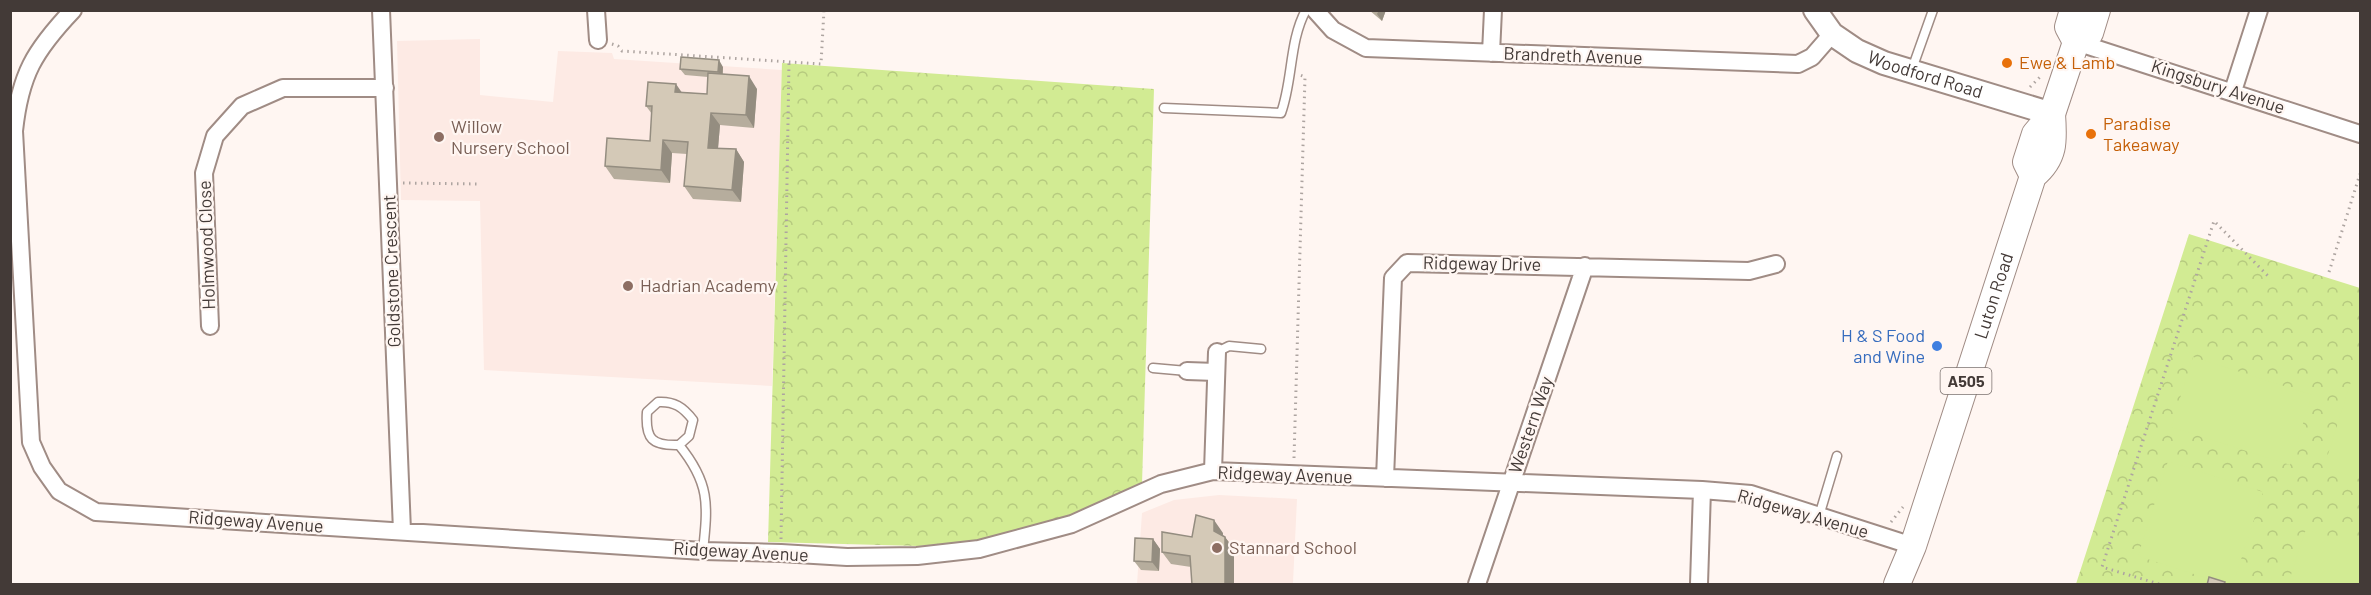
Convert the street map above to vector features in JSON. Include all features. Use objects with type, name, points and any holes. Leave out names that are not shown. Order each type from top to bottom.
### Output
[{"type":"main road","name":"Luton Road","points":[[2073,10],[2068,27],[2076,42]]},
{"type":"main road","name":"Luton Road","points":[[1898,585],[1913,546],[2032,176],[2026,162],[2035,134],[2052,114],[2076,42],[2090,33],[2097,10]]},
{"type":"street","name":"Ridgeway Avenue","points":[[73,10],[48,37],[27,69],[17,102],[14,131],[31,442],[42,467],[59,491],[96,512],[703,551],[847,557],[906,556],[979,549],[1072,524],[1161,484],[1213,471],[1702,490],[1751,494],[1913,546]]},
{"type":"street","name":"Goldstone Crescent","points":[[381,10],[402,531]]},
{"type":"street","points":[[596,10],[598,40]]},
{"type":"street","name":"Brandreth Avenue","points":[[1315,10],[1333,30],[1366,48],[1798,64],[1812,57],[1832,34]]},
{"type":"street","points":[[1491,53],[1493,10]]},
{"type":"street","name":"Woodford Road","points":[[1815,10],[1832,34],[1857,51],[1910,72],[2052,114]]},
{"type":"street","points":[[2233,91],[2259,10]]},
{"type":"street","name":"Kingsbury Avenue","points":[[2076,42],[2361,134]]},
{"type":"street","name":"Holmwood Close","points":[[210,326],[204,173],[215,136],[242,106],[283,88],[385,88]]},
{"type":"street","name":"Ridgeway Drive","points":[[1385,478],[1393,278],[1407,263],[1749,271],[1776,264]]},
{"type":"street","name":"Western Way","points":[[1477,585],[1585,266]]},
{"type":"street","points":[[1213,471],[1217,352]]},
{"type":"street","points":[[1187,371],[1216,372]]},
{"type":"street","points":[[1699,585],[1702,490]]},
{"type":"lane","points":[[1164,108],[1281,113],[1287,98],[1300,22],[1306,10]]},
{"type":"lane","points":[[1910,72],[1933,10]]},
{"type":"lane","points":[[1217,352],[1229,346],[1261,349]]},
{"type":"lane","points":[[1154,368],[1187,371]]},
{"type":"lane","points":[[658,402],[669,402],[680,406],[693,420],[689,436],[679,445],[661,446],[650,438],[646,424],[647,412],[658,402]]},
{"type":"lane","points":[[679,445],[703,485],[708,508],[703,551]]},
{"type":"lane","points":[[1819,516],[1837,456]]},
{"type":"path","points":[[598,40],[618,46],[622,51],[821,64],[824,10]]},
{"type":"path","points":[[781,553],[789,62]]},
{"type":"path","points":[[2028,89],[2041,77],[2045,66]]},
{"type":"path","points":[[1291,72],[1305,77],[1294,475]]},
{"type":"path","points":[[2329,272],[2361,174]]},
{"type":"path","points":[[389,183],[479,184]]},
{"type":"path","points":[[2159,585],[2102,567],[2214,221],[2268,276]]},
{"type":"shaded area","name":"Hadrian Academy","points":[[480,39],[480,95],[553,102],[558,51],[612,53],[614,59],[782,70],[772,386],[484,370],[480,201],[401,200],[397,41]]},
{"type":"shaded area","name":"Stannard School","points":[[1219,495],[1297,499],[1293,583],[1328,584],[1137,584],[1142,513],[1174,500]]},
{"type":"green space","points":[[782,63],[1154,89],[1142,484],[1067,519],[987,540],[919,546],[768,542]]},
{"type":"green space","points":[[2189,234],[2360,288],[2360,584],[2076,584]]},
{"type":"green space","points":[[2360,353],[2360,479],[2324,467]]},
{"type":"green space","points":[[2193,357],[2312,395],[2290,465],[2171,427]]},
{"type":"green space","points":[[2168,461],[2263,492],[2233,584],[2225,584],[2138,556]]},
{"type":"green space","points":[[2306,529],[2360,547],[2360,584],[2288,584]]},
{"type":"building","points":[[681,57],[719,60],[718,72],[680,69]]},
{"type":"building","points":[[708,73],[749,76],[746,115],[711,113],[708,148],[736,149],[732,190],[684,186],[688,142],[663,140],[661,170],[605,166],[607,138],[650,141],[652,106],[646,106],[648,82],[676,84],[675,92],[707,94]]},
{"type":"building","points":[[1196,515],[1214,520],[1214,531],[1225,537],[1225,585],[1192,585],[1190,556],[1162,552],[1162,532],[1192,537]]},
{"type":"building","points":[[1135,538],[1153,539],[1152,562],[1134,561]]},
{"type":"building","points":[[2209,577],[2225,582],[2224,585],[2207,585]]},
{"type":"place","name":"Ewe & Lamb","points":[[2007,63]]},
{"type":"place","name":"Paradise Takeaway","points":[[2091,134]]},
{"type":"place","name":"Willow Nursery School","points":[[439,137]]},
{"type":"place","name":"Hadrian Academy","points":[[628,286]]},
{"type":"place","name":"H & S Food and Wine","points":[[1937,346]]},
{"type":"place","name":"Stannard School","points":[[1217,548]]}]
